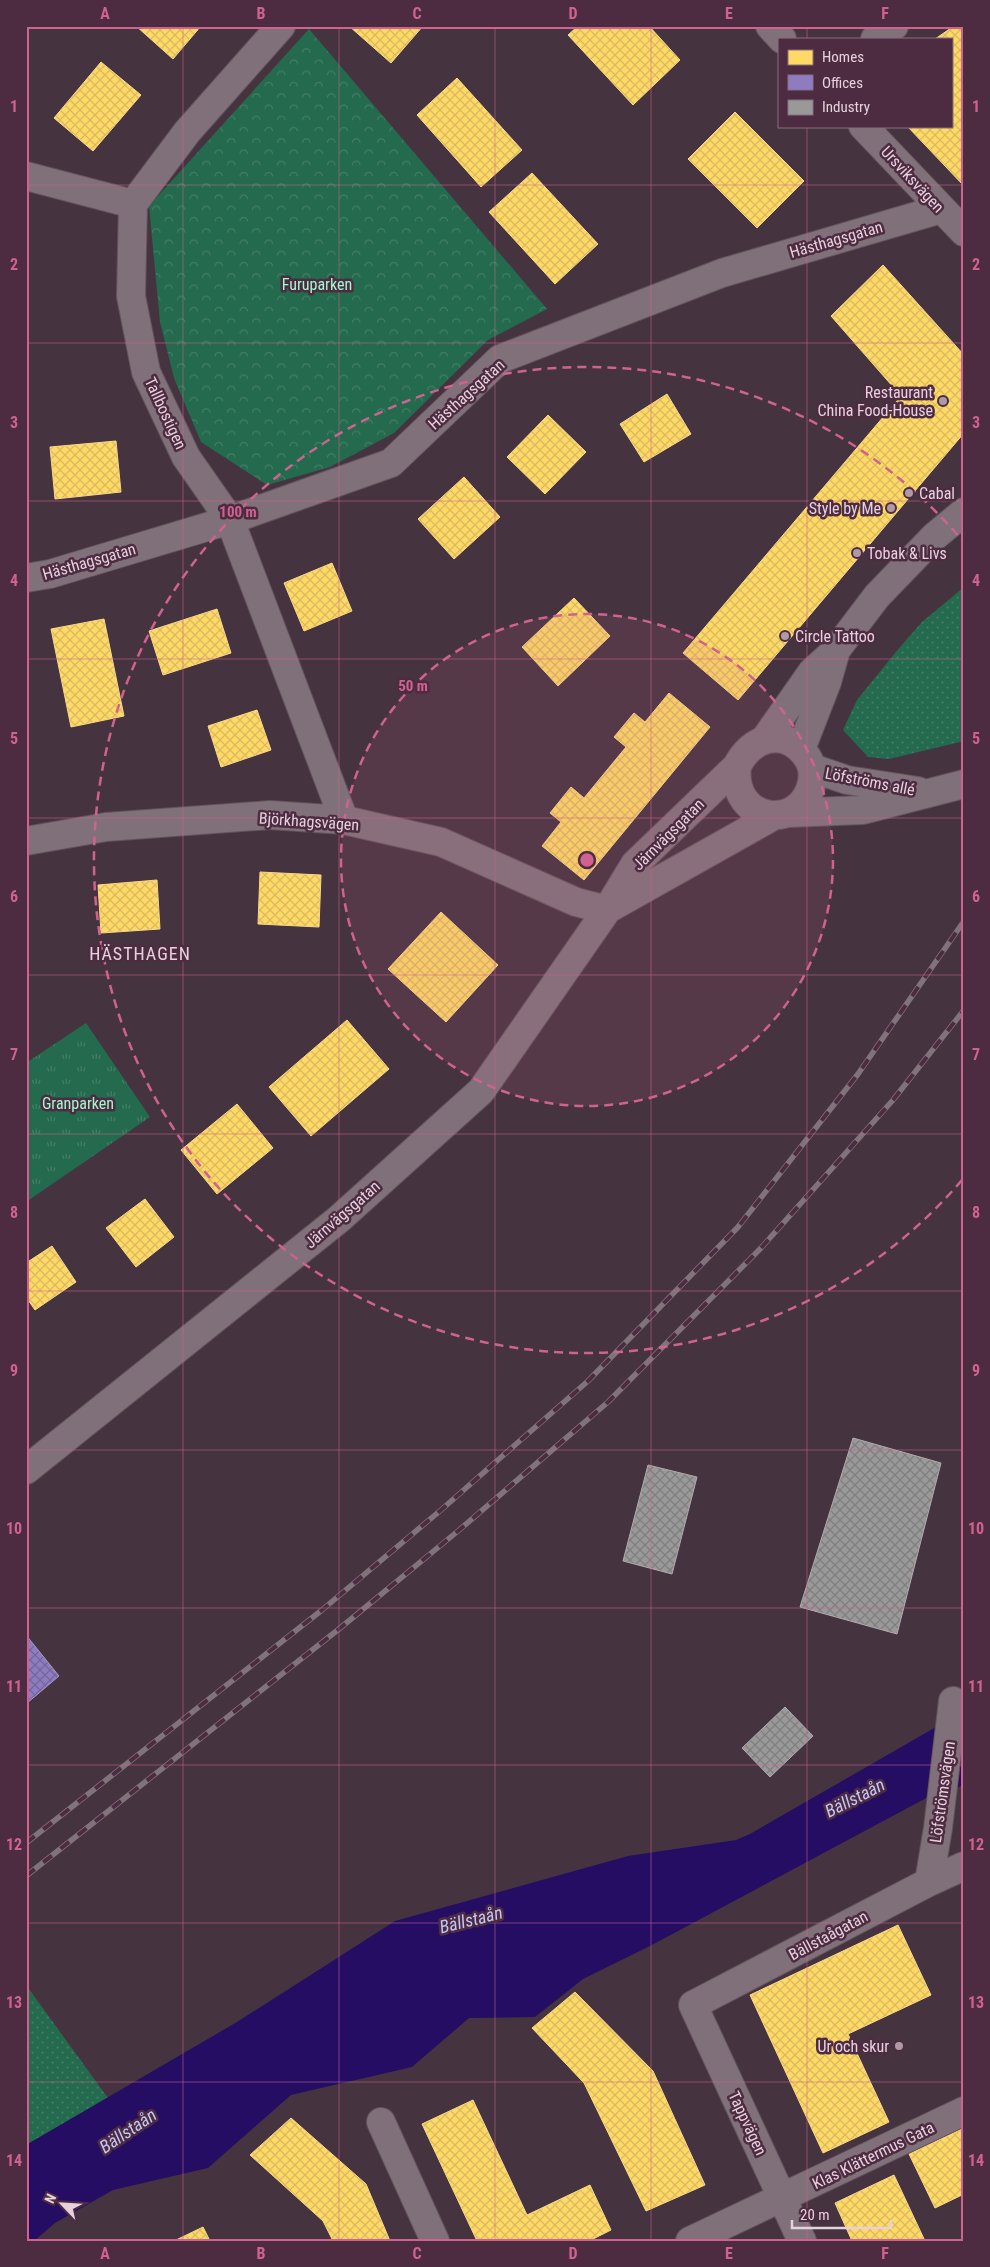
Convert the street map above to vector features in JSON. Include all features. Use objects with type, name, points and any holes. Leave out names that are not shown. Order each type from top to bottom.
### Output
[{"type":"street","points":[[26,176],[133,204],[187,132],[281,26]]},
{"type":"street","points":[[770,26],[781,38]]},
{"type":"street","points":[[876,38],[894,26]]},
{"type":"street","name":"Ursviksvägen","points":[[865,128],[964,232]]},
{"type":"street","name":"Tallbostigen","points":[[133,204],[131,296],[146,372],[186,457],[230,520],[344,820]]},
{"type":"street","name":"Hästhagsgatan","points":[[26,578],[50,574],[230,520],[391,463],[500,360],[722,273],[941,209]]},
{"type":"street","name":"Järnvägsgatan","points":[[26,1470],[339,1219],[481,1091],[607,910],[635,864],[737,766],[743,754],[752,744],[765,739],[812,672],[836,650],[877,596],[935,536],[964,512]]},
{"type":"street","name":"Järnvägsgatan","points":[[607,910],[781,814],[798,807],[806,798],[811,786],[806,759],[836,650]]},
{"type":"street","points":[[765,739],[784,740],[806,759]]},
{"type":"street","name":"Löfströms allé","points":[[806,759],[847,780],[929,792]]},
{"type":"street","points":[[737,766],[735,780],[743,800],[752,809],[762,813],[781,814]]},
{"type":"street","name":"Löfströms allé","points":[[781,814],[863,810],[964,784]]},
{"type":"street","name":"Björkhagsvägen","points":[[26,841],[106,827],[260,816],[344,820],[441,842],[576,902],[607,910]]},
{"type":"street","name":"Löfströmsvägen","points":[[929,1882],[938,1828],[953,1701]]},
{"type":"street","name":"Bällstaågatan","points":[[693,2005],[929,1882],[964,1866]]},
{"type":"street","name":"Tappvägen","points":[[693,2005],[802,2241]]},
{"type":"street","name":"Klas Klättermus Gata","points":[[690,2241],[964,2111]]},
{"type":"street","points":[[381,2122],[435,2241]]},
{"type":"green space","name":"Furuparken","points":[[309,29],[547,309],[488,340],[394,433],[330,467],[267,485],[201,442],[174,378],[160,322],[149,206]]},
{"type":"green space","points":[[964,587],[964,741],[889,759],[868,757],[843,730],[857,700],[922,622]]},
{"type":"green space","name":"Granparken","points":[[86,1023],[150,1117],[26,1202],[26,1063]]},
{"type":"green space","points":[[26,1985],[108,2098],[26,2145]]},
{"type":"water","name":"Bällstaån","points":[[964,1709],[964,1785],[930,1796],[650,1946],[583,1979],[535,2017],[469,2018],[412,2067],[291,2095],[208,2168],[113,2190],[55,2223],[34,2241],[26,2241],[26,2145],[237,2022],[395,1921],[628,1856],[736,1840],[750,1834]]},
{"type":"building: Homes","points":[[136,26],[201,26],[173,59]]},
{"type":"building: Homes","points":[[349,26],[423,26],[391,63]]},
{"type":"building: Homes","points":[[578,26],[649,26],[680,60],[633,105],[568,35]]},
{"type":"building: Homes","points":[[954,26],[964,26],[964,186],[909,128],[952,128],[952,38],[936,38]]},
{"type":"building: Homes","points":[[101,62],[141,95],[93,151],[54,118]]},
{"type":"building: Homes","points":[[457,78],[522,150],[481,187],[417,115]]},
{"type":"building: Homes","points":[[735,112],[804,181],[757,228],[688,159]]},
{"type":"building: Homes","points":[[532,173],[598,244],[555,284],[489,212]]},
{"type":"building: Homes","points":[[883,265],[964,355],[964,433],[738,700],[683,653],[901,396],[831,316]]},
{"type":"building: Homes","points":[[667,394],[691,434],[644,462],[620,424]]},
{"type":"building: Homes","points":[[548,415],[586,452],[545,494],[507,457]]},
{"type":"building: Homes","points":[[116,441],[121,492],[55,499],[50,447]]},
{"type":"building: Homes","points":[[464,477],[500,517],[454,559],[418,519]]},
{"type":"building: Homes","points":[[332,563],[352,611],[304,631],[284,583]]},
{"type":"building: Homes","points":[[574,598],[610,636],[558,686],[522,647]]},
{"type":"building: Homes","points":[[217,609],[231,653],[163,675],[149,631]]},
{"type":"building: Homes","points":[[104,619],[124,716],[71,727],[51,629]]},
{"type":"building: Homes","points":[[669,693],[710,727],[584,880],[542,846],[561,822],[550,813],[571,787],[584,798],[626,747],[614,737],[634,713],[645,722]]},
{"type":"building: Homes","points":[[257,710],[271,750],[221,767],[208,726]]},
{"type":"building: Homes","points":[[260,872],[321,875],[319,927],[258,924]]},
{"type":"building: Homes","points":[[157,880],[160,929],[101,933],[98,885]]},
{"type":"building: Homes","points":[[441,912],[498,965],[446,1022],[388,969]]},
{"type":"building: Homes","points":[[347,1020],[389,1069],[311,1136],[269,1087]]},
{"type":"building: Homes","points":[[237,1104],[273,1148],[217,1194],[181,1150]]},
{"type":"building: Homes","points":[[145,1199],[174,1237],[136,1267],[106,1228]]},
{"type":"building: Homes","points":[[52,1246],[76,1282],[35,1310],[26,1297],[26,1263]]},
{"type":"building: Homes","points":[[898,1925],[931,1995],[848,2034],[889,2122],[823,2153],[750,1995]]},
{"type":"building: Homes","points":[[575,1992],[653,2071],[705,2185],[646,2211],[584,2083],[532,2028]]},
{"type":"building: Homes","points":[[473,2100],[527,2215],[590,2185],[611,2230],[589,2241],[477,2241],[422,2124]]},
{"type":"building: Homes","points":[[291,2118],[366,2184],[390,2241],[333,2241],[323,2221],[250,2155]]},
{"type":"building: Homes","points":[[964,2128],[964,2194],[935,2208],[909,2154]]},
{"type":"building: Homes","points":[[894,2175],[925,2241],[852,2241],[835,2203]]},
{"type":"building: Homes","points":[[203,2227],[210,2241],[174,2241]]},
{"type":"building: Offices","points":[[26,1635],[59,1676],[26,1704]]},
{"type":"building: Industry","points":[[853,1438],[941,1463],[897,1634],[800,1607]]},
{"type":"building: Industry","points":[[648,1465],[697,1477],[672,1574],[623,1561]]},
{"type":"building: Industry","points":[[785,1707],[813,1736],[770,1777],[742,1748]]},
{"type":"railway","points":[[26,1843],[322,1610],[441,1510],[588,1381],[738,1227],[858,1074],[964,921]]},
{"type":"railway","points":[[26,1876],[339,1629],[458,1531],[608,1402],[761,1248],[893,1100],[964,1010]]},
{"type":"place","name":"Restaurant China Food-House","points":[[943,401]]},
{"type":"place","name":"Cabal","points":[[909,493]]},
{"type":"place","name":"Style by Me","points":[[891,508]]},
{"type":"place","name":"Tobak & Livs","points":[[857,553]]},
{"type":"place","name":"Circle Tattoo","points":[[785,636]]},
{"type":"place","name":"Ur och skur","points":[[899,2046]]},
{"type":"district","name":"HÄSTHAGEN","points":[[140,954]]}]
